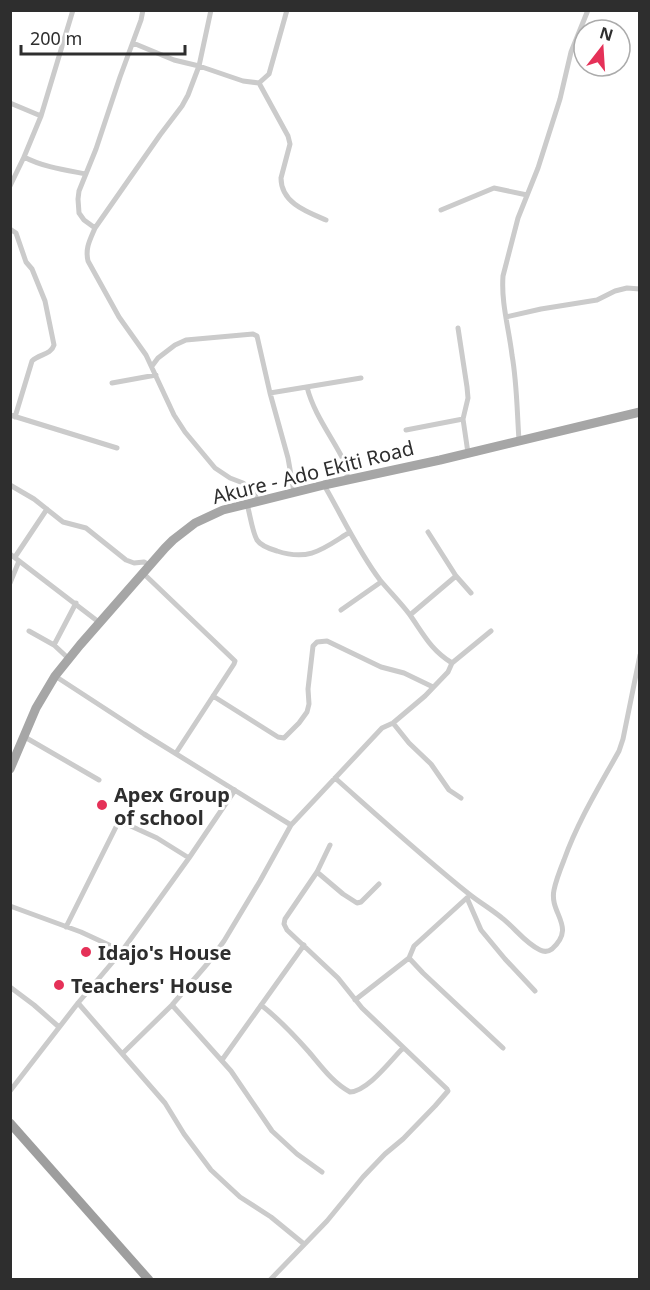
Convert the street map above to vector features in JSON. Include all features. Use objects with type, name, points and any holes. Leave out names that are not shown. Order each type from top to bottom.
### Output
[{"type":"highway","points":[[10,1123],[149,1280]]},
{"type":"main road","name":"Akure - Ado Ekiti Road","points":[[10,769],[43,694],[55,676],[173,540],[195,523],[223,510],[294,492],[639,412]]},
{"type":"street","points":[[10,186],[40,116],[73,10]]},
{"type":"street","points":[[95,228],[79,213],[80,191],[143,10]]},
{"type":"street","points":[[211,10],[199,66],[188,95],[95,228],[87,245],[86,254],[119,317],[152,366],[174,415],[185,432],[215,468],[243,483],[253,491],[258,501]]},
{"type":"street","points":[[133,44],[174,60],[243,81],[259,83],[269,74],[287,10]]},
{"type":"street","points":[[519,440],[516,383],[502,285],[503,276],[518,218],[538,168],[560,99],[571,52],[588,10]]},
{"type":"street","points":[[259,83],[288,136],[290,144],[281,178],[284,192],[297,206],[326,220]]},
{"type":"street","points":[[10,103],[40,116]]},
{"type":"street","points":[[24,157],[57,169],[86,174]]},
{"type":"street","points":[[441,210],[494,188],[527,195]]},
{"type":"street","points":[[10,229],[16,233],[26,262],[32,269],[45,301],[54,345],[50,352],[32,361],[13,416],[117,448]]},
{"type":"street","points":[[506,317],[597,300],[627,288],[639,289]]},
{"type":"street","points":[[459,328],[468,398],[463,419],[468,453]]},
{"type":"street","points":[[152,366],[158,358],[186,340],[253,334],[257,336],[288,458],[294,492]]},
{"type":"street","points":[[112,383],[156,375]]},
{"type":"street","points":[[270,393],[361,378]]},
{"type":"street","points":[[307,387],[315,410],[345,463],[347,479]]},
{"type":"street","points":[[406,430],[463,419]]},
{"type":"street","points":[[10,485],[63,522],[86,528],[131,562],[144,562],[151,566]]},
{"type":"street","points":[[324,485],[381,582],[410,615],[420,632],[442,657],[452,663]]},
{"type":"street","points":[[247,504],[257,539],[262,545],[284,553],[296,556],[321,550],[350,532]]},
{"type":"street","points":[[10,583],[15,557],[47,509]]},
{"type":"street","points":[[428,532],[456,576],[471,593]]},
{"type":"street","points":[[15,557],[100,623]]},
{"type":"street","points":[[144,574],[235,661],[176,753]]},
{"type":"street","points":[[410,615],[456,576]]},
{"type":"street","points":[[341,610],[381,582]]},
{"type":"street","points":[[54,645],[76,603]]},
{"type":"street","points":[[29,631],[54,645],[69,659]]},
{"type":"street","points":[[123,1053],[172,1005],[208,963],[260,881],[291,825],[382,728],[393,723],[448,672],[452,663],[490,631]]},
{"type":"street","points":[[213,696],[278,737],[284,738],[307,712],[313,646],[321,641],[327,641],[381,667],[404,673],[433,687]]},
{"type":"street","points":[[335,778],[469,896],[504,920],[529,943],[543,952],[548,952],[563,932],[561,919],[554,907],[554,890],[583,814],[619,751],[639,655]]},
{"type":"street","points":[[55,676],[291,825]]},
{"type":"street","points":[[393,723],[409,743],[431,764],[449,789],[461,798]]},
{"type":"street","points":[[23,736],[99,780]]},
{"type":"street","points":[[10,1091],[78,1003],[122,951],[235,790]]},
{"type":"street","points":[[66,927],[118,823],[122,822],[157,838],[189,858]]},
{"type":"street","points":[[270,1280],[327,1221],[363,1176],[447,1094],[447,1089],[355,1000],[338,978],[287,930],[284,924],[285,919],[317,872],[330,845]]},
{"type":"street","points":[[317,872],[357,903],[380,884]]},
{"type":"street","points":[[355,1000],[409,958],[414,946],[469,896]]},
{"type":"street","points":[[469,896],[481,930],[535,991]]},
{"type":"street","points":[[10,906],[81,932],[122,951]]},
{"type":"street","points":[[222,1060],[304,945]]},
{"type":"street","points":[[409,958],[503,1048]]},
{"type":"street","points":[[10,987],[59,1027]]},
{"type":"street","points":[[78,1003],[165,1103],[184,1134],[211,1170],[240,1197],[271,1217],[304,1244]]},
{"type":"street","points":[[172,1005],[222,1060],[272,1131],[297,1154],[322,1172]]},
{"type":"street","points":[[261,1005],[286,1025],[336,1082],[350,1092],[360,1090],[368,1084],[403,1048]]},
{"type":"place","name":"Apex Group of school","points":[[102,805]]},
{"type":"place","name":"Idajo's House","points":[[86,952]]},
{"type":"place","name":"Teachers' House","points":[[59,985]]}]
